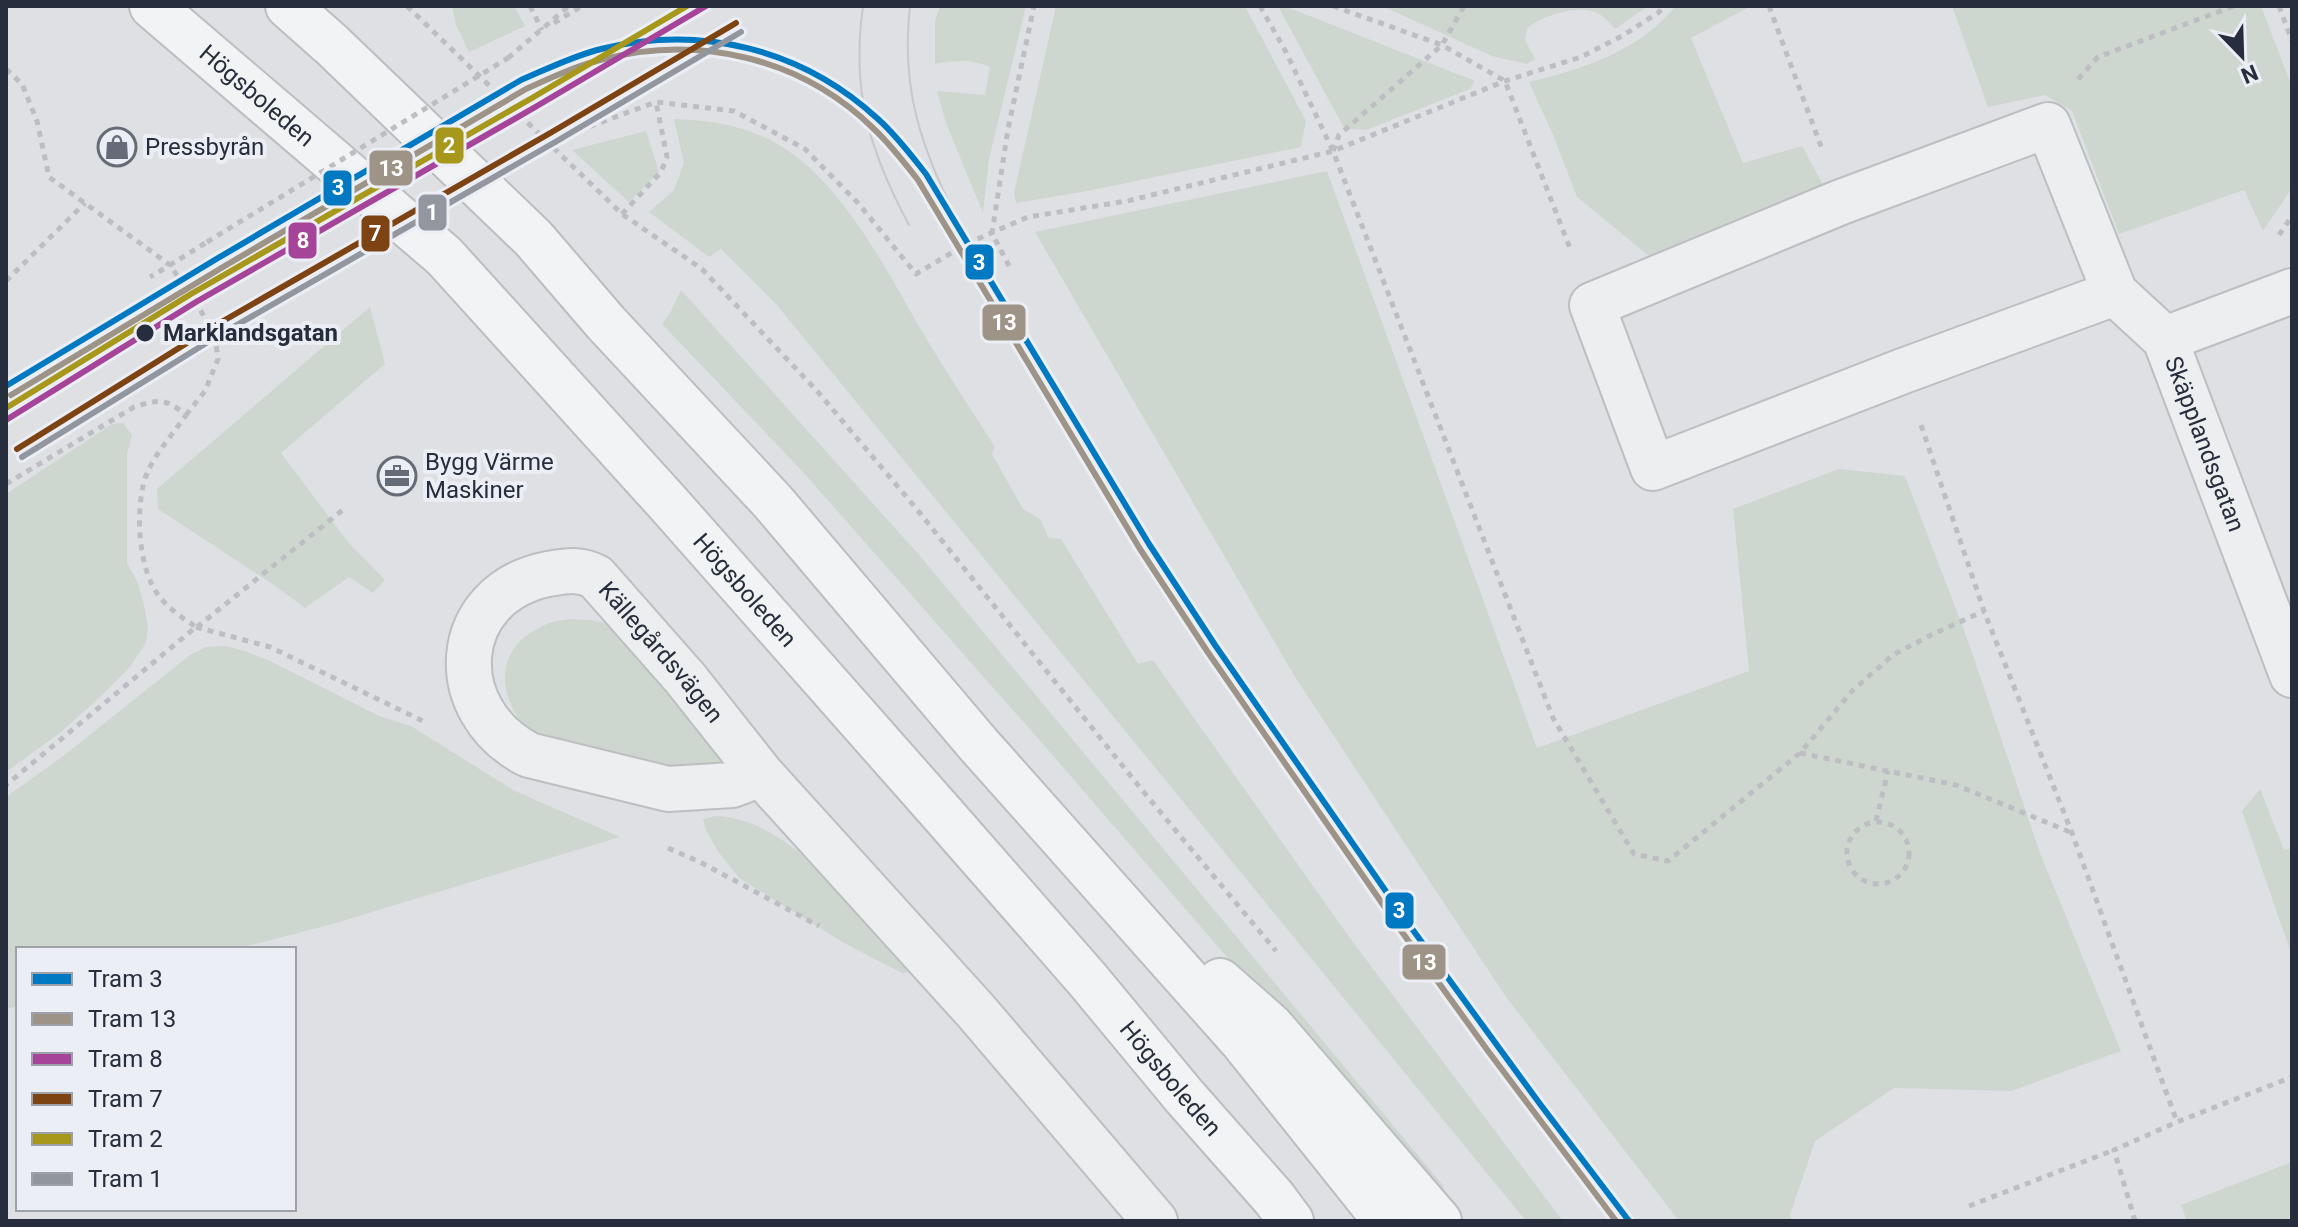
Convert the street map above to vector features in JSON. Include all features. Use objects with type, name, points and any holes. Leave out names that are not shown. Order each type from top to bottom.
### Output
[{"type":"main road","name":"Högsboleden","points":[[152,6],[444,256],[667,502],[969,844],[1291,1221]]},
{"type":"main road","points":[[288,6],[533,238],[606,323],[773,502],[978,744],[1243,1042],[1386,1221]]},
{"type":"main road","points":[[1084,863],[1271,1026],[1439,1221]]},
{"type":"street","points":[[2115,293],[1653,468],[1592,305],[1841,202],[2048,125],[2115,293],[2165,339]]},
{"type":"street","name":"Skäpplandsgatan","points":[[2292,291],[2165,339],[2292,675]]},
{"type":"street","name":"Källegårdsvägen","points":[[761,774],[732,785],[668,789],[529,755],[518,749],[497,733],[476,700],[471,686],[469,654],[484,612],[500,594],[521,582],[582,570],[596,577],[685,678],[761,774],[975,1010],[1155,1221]]},
{"type":"path","points":[[407,6],[622,214],[702,269],[818,392],[1282,958]]},
{"type":"path","points":[[530,6],[542,30]]},
{"type":"path","points":[[150,277],[508,58],[569,6]]},
{"type":"path","points":[[542,30],[582,6]]},
{"type":"path","points":[[1009,266],[992,233],[1008,129],[1034,6]]},
{"type":"path","points":[[1260,6],[1286,52],[1333,151],[1553,718],[1634,854],[1668,861],[1800,753],[1853,690],[1893,655],[1984,611]]},
{"type":"path","points":[[1333,6],[1442,45],[1505,81],[1592,305]]},
{"type":"path","points":[[1333,151],[1339,135],[1442,45],[1464,6]]},
{"type":"path","points":[[194,348],[556,139],[656,102],[734,111],[805,149],[858,203],[916,274],[968,243],[1028,217],[1127,201],[1333,151],[1505,81],[1581,57],[1622,36],[1664,6]]},
{"type":"path","points":[[1769,6],[1841,202]]},
{"type":"path","points":[[2048,125],[2048,110],[2098,57],[2234,6]]},
{"type":"path","points":[[2279,6],[2292,41]]},
{"type":"path","points":[[6,69],[22,84],[37,121],[49,177],[170,265],[215,337],[218,359],[205,391],[149,468],[141,489],[139,512],[141,540],[157,594],[196,627]]},
{"type":"path","points":[[622,214],[661,172],[667,157],[656,102]]},
{"type":"path","points":[[6,281],[85,203]]},
{"type":"path","points":[[1903,371],[1984,611],[2072,833],[2177,1122]]},
{"type":"path","points":[[6,484],[134,407],[155,400],[170,403],[186,415]]},
{"type":"path","points":[[6,785],[344,509]]},
{"type":"path","points":[[1800,753],[1956,785],[2072,833]]},
{"type":"path","points":[[1876,821],[1888,771]]},
{"type":"path","points":[[1876,821],[1896,827],[1903,834],[1909,854],[1902,872],[1894,879],[1874,884],[1856,875],[1850,866],[1847,846],[1858,829],[1876,821]]},
{"type":"path","points":[[1969,1206],[2292,1077]]},
{"type":"path","points":[[2114,1150],[2135,1221]]},
{"type":"shaded area","points":[[452,6],[514,6],[525,26],[469,52],[456,25]]},
{"type":"shaded area","points":[[940,6],[1026,6],[989,159],[983,213],[946,123],[937,91],[985,95],[990,67],[963,61],[935,64],[935,21]]},
{"type":"shaded area","points":[[1056,6],[1245,6],[1306,121],[1301,147],[1016,203],[1014,193]]},
{"type":"shaded area","points":[[1278,6],[1475,81],[1470,89],[1366,130],[1343,126]]},
{"type":"shaded area","points":[[1382,6],[1648,6],[1615,29],[1601,15],[1587,10],[1569,11],[1542,19],[1527,28],[1525,40],[1535,59],[1527,64],[1492,56]]},
{"type":"shaded area","points":[[1676,6],[1751,6],[1691,38],[1743,163],[1802,146],[1822,183],[1819,195],[1649,256],[1577,197],[1529,82],[1578,68],[1626,47],[1657,26]]},
{"type":"shaded area","points":[[1952,6],[2261,6],[2292,87],[2292,188],[2263,231],[2244,190],[2119,234],[2072,111],[2045,95],[1988,107]]},
{"type":"shaded area","points":[[674,119],[735,127],[777,144],[811,169],[848,211],[995,447],[992,454],[1023,509],[1040,519],[1049,538],[1061,539],[1138,664],[1153,660],[1352,941],[1563,1221],[1526,1221],[776,304],[721,249],[709,257],[649,212],[674,190],[684,163]]},
{"type":"shaded area","points":[[646,131],[659,172],[629,202],[572,150]]},
{"type":"shaded area","points":[[1327,171],[1537,748],[1749,671],[1733,509],[1839,469],[1905,476],[1967,638],[2040,853],[2121,1051],[2011,1091],[1894,1088],[1815,1141],[1790,1215],[1792,1221],[1679,1221],[1506,997],[1295,677],[1035,232]]},
{"type":"shaded area","points":[[681,290],[921,557],[1441,1183],[1445,1192],[1443,1197],[1251,985],[803,472],[662,324]]},
{"type":"shaded area","points":[[370,307],[385,364],[281,453],[348,542],[385,580],[373,593],[349,577],[305,608],[158,509],[157,489]]},
{"type":"shaded area","points":[[123,423],[132,435],[127,454],[127,563],[138,583],[144,605],[148,627],[146,643],[129,668],[102,695],[61,732],[6,772],[6,494],[112,424]]},
{"type":"shaded area","points":[[571,619],[608,624],[727,754],[727,765],[663,767],[586,762],[552,752],[534,736],[521,722],[506,690],[508,660],[516,646],[529,634],[550,623]]},
{"type":"shaded area","points":[[226,646],[270,661],[381,717],[411,726],[513,790],[620,837],[329,925],[244,947],[16,947],[16,1006],[6,1009],[6,797],[62,757],[190,655],[206,647]]},
{"type":"shaded area","points":[[2260,789],[2284,850],[2292,848],[2292,956],[2242,811]]},
{"type":"shaded area","points":[[715,816],[743,821],[771,833],[797,851],[847,898],[910,969],[904,974],[844,943],[739,878],[706,830],[703,819]]},
{"type":"shaded area","points":[[2292,1162],[2292,1221],[2187,1221],[2181,1205]]},
{"type":"tram line","name":"2","points":[[6,408],[191,294],[687,6]]},
{"type":"tram line","name":"8","points":[[6,420],[196,302],[706,6]]},
{"type":"tram line","points":[[863,6],[860,66],[866,119],[883,171],[909,225]]},
{"type":"tram line","points":[[910,6],[908,66],[917,120],[935,172],[960,226]]},
{"type":"tram line","name":"7","points":[[17,449],[211,328],[736,23]]},
{"type":"tram line","name":"1","points":[[22,457],[216,337],[741,32]]},
{"type":"tram line","name":"3","points":[[6,386],[521,80],[570,59],[638,42],[713,42],[748,48],[783,59],[817,75],[878,119],[926,174],[1149,544],[1215,645],[1410,926],[1629,1221]]},
{"type":"tram line","name":"13","points":[[11,395],[526,89],[571,69],[637,53],[710,51],[781,69],[814,84],[845,104],[874,129],[918,180],[1140,549],[1207,651],[1402,932],[1616,1221]]},
{"type":"place","name":"Pressbyrån","points":[[117,147]]},
{"type":"place","name":"Marklandsgatan","points":[[145,333]]},
{"type":"place","name":"Bygg Värme Maskiner","points":[[397,476]]}]
